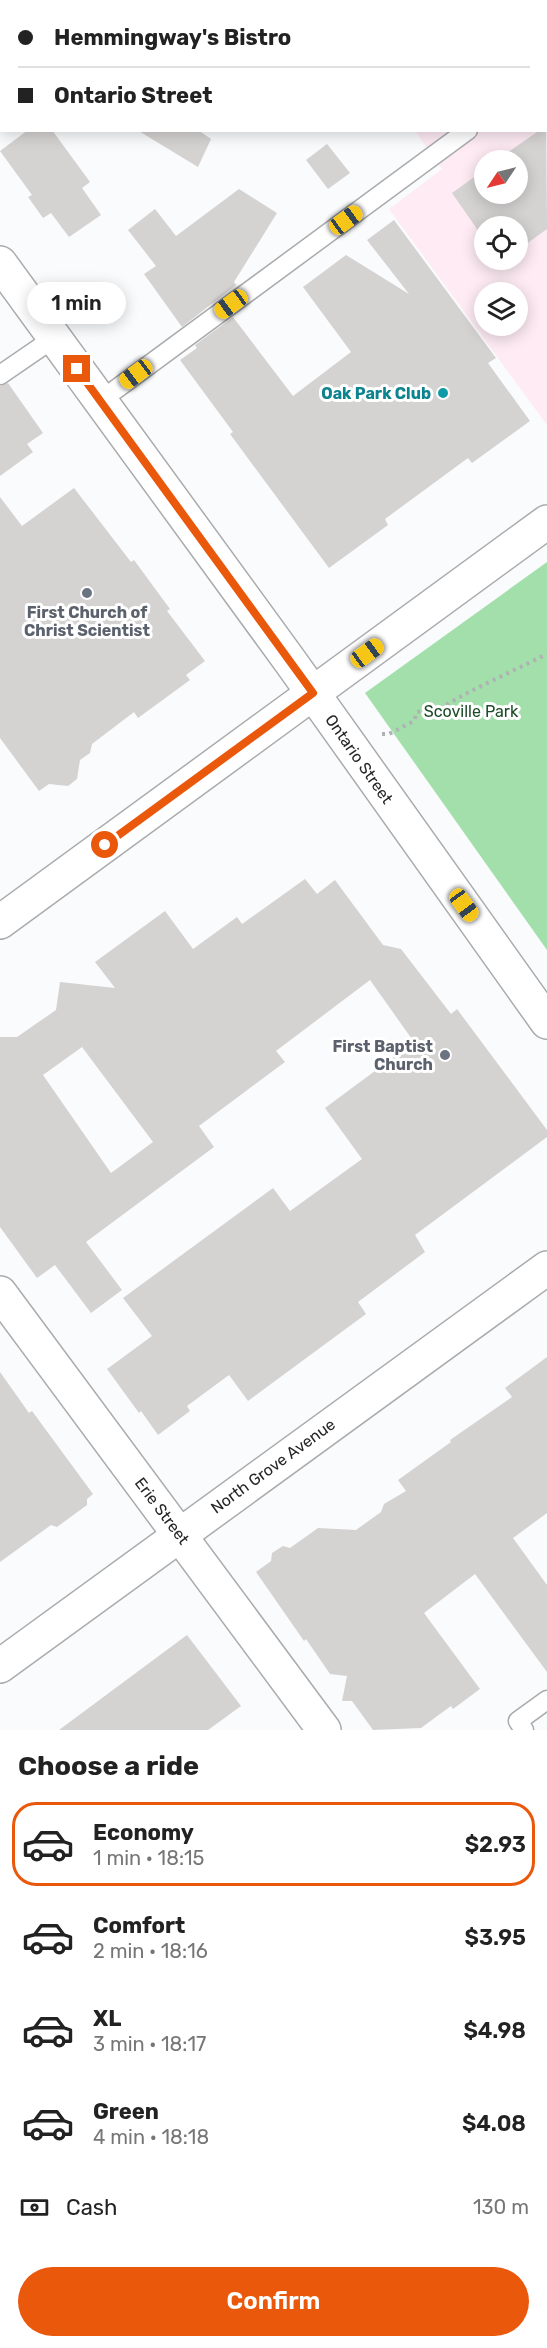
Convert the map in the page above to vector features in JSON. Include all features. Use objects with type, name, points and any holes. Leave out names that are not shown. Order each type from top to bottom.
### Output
[{"type":"street","name":"Ontario Street","points":[[0,263],[313,693],[547,1022]]},
{"type":"street","points":[[0,921],[547,522]]},
{"type":"street","name":"North Grove Avenue","points":[[0,1666],[547,1268]]},
{"type":"street","name":"Erie Street","points":[[0,1293],[324,1730]]},
{"type":"lane","points":[[100,401],[465,132]]},
{"type":"lane","points":[[0,375],[54,338]]},
{"type":"lane","points":[[524,1730],[518,1721],[547,1700]]},
{"type":"path","points":[[374,733],[389,734],[396,731],[414,721],[417,712],[442,707],[547,654]]},
{"type":"shaded area","points":[[416,132],[547,132],[547,425],[482,336],[528,336],[528,282],[474,282],[474,325],[389,209],[442,169]]},
{"type":"green space","name":"Scoville Park","points":[[547,562],[547,950],[365,693]]},
{"type":"building","points":[[25,132],[53,132],[90,182],[82,188],[101,215],[69,237],[51,213],[43,218],[28,197],[32,195],[0,151]]},
{"type":"building","points":[[140,132],[201,132],[211,139],[198,167]]},
{"type":"building","points":[[537,132],[546,132],[547,229],[528,243],[528,216],[474,216],[474,225],[452,193],[474,177],[474,204],[528,204],[528,150],[511,150]]},
{"type":"building","points":[[327,144],[350,173],[328,189],[306,160]]},
{"type":"building","points":[[239,189],[277,213],[234,282],[236,285],[182,327],[144,274],[156,266],[128,230],[155,209],[176,236]]},
{"type":"building","name":"Oak Park Club","points":[[394,220],[474,328],[474,336],[480,336],[496,358],[488,363],[530,421],[472,463],[468,458],[385,519],[388,525],[329,568],[230,434],[233,432],[180,360],[197,348],[195,345],[233,317],[293,396],[351,352],[303,287],[346,255],[409,294],[367,240]]},
{"type":"building","points":[[8,383],[43,433],[27,444],[33,452],[0,476],[0,386]]},
{"type":"building","name":"First Church of Christ Scientist","points":[[74,488],[131,562],[134,560],[170,609],[167,611],[205,661],[186,675],[190,680],[138,718],[134,712],[92,744],[90,753],[80,760],[77,779],[68,786],[49,784],[39,791],[0,738],[0,497],[22,526]]},
{"type":"building","points":[[305,879],[317,894],[335,880],[383,945],[401,949],[451,1014],[457,1009],[547,1130],[547,1137],[415,1235],[425,1252],[358,1302],[366,1314],[248,1401],[229,1375],[187,1406],[190,1411],[158,1435],[107,1369],[152,1336],[123,1298],[273,1188],[290,1211],[362,1159],[325,1108],[414,1042],[370,980],[276,1051],[285,1062],[199,1126],[214,1147],[86,1242],[122,1290],[91,1313],[55,1265],[37,1278],[0,1227],[0,1037],[17,1037],[56,1010],[60,982],[115,988],[95,962],[165,911],[193,949],[237,917],[242,924]],"holes":[[[82,1047],[153,1142],[111,1173],[43,1075]]]},
{"type":"building","points":[[547,1357],[547,1513],[513,1538],[547,1585],[547,1672],[475,1574],[424,1613],[480,1689],[453,1709],[451,1706],[421,1728],[373,1730],[352,1701],[342,1701],[347,1676],[330,1674],[256,1572],[271,1561],[272,1553],[283,1546],[290,1548],[318,1528],[356,1530],[381,1512],[384,1504],[406,1491],[398,1480],[512,1397],[505,1388]]},
{"type":"building","points":[[0,1372],[29,1413],[32,1411],[93,1494],[87,1499],[87,1505],[57,1527],[51,1525],[0,1562]]},
{"type":"building","points":[[187,1635],[241,1706],[208,1730],[59,1730]]},
{"type":"place","name":"Oak Park Club","points":[[443,393]]},
{"type":"place","name":"First Church of Christ Scientist","points":[[87,593]]},
{"type":"place","name":"First Baptist Church","points":[[445,1055]]},
{"type":"route","points":[[77,369],[313,693],[105,845]]}]
